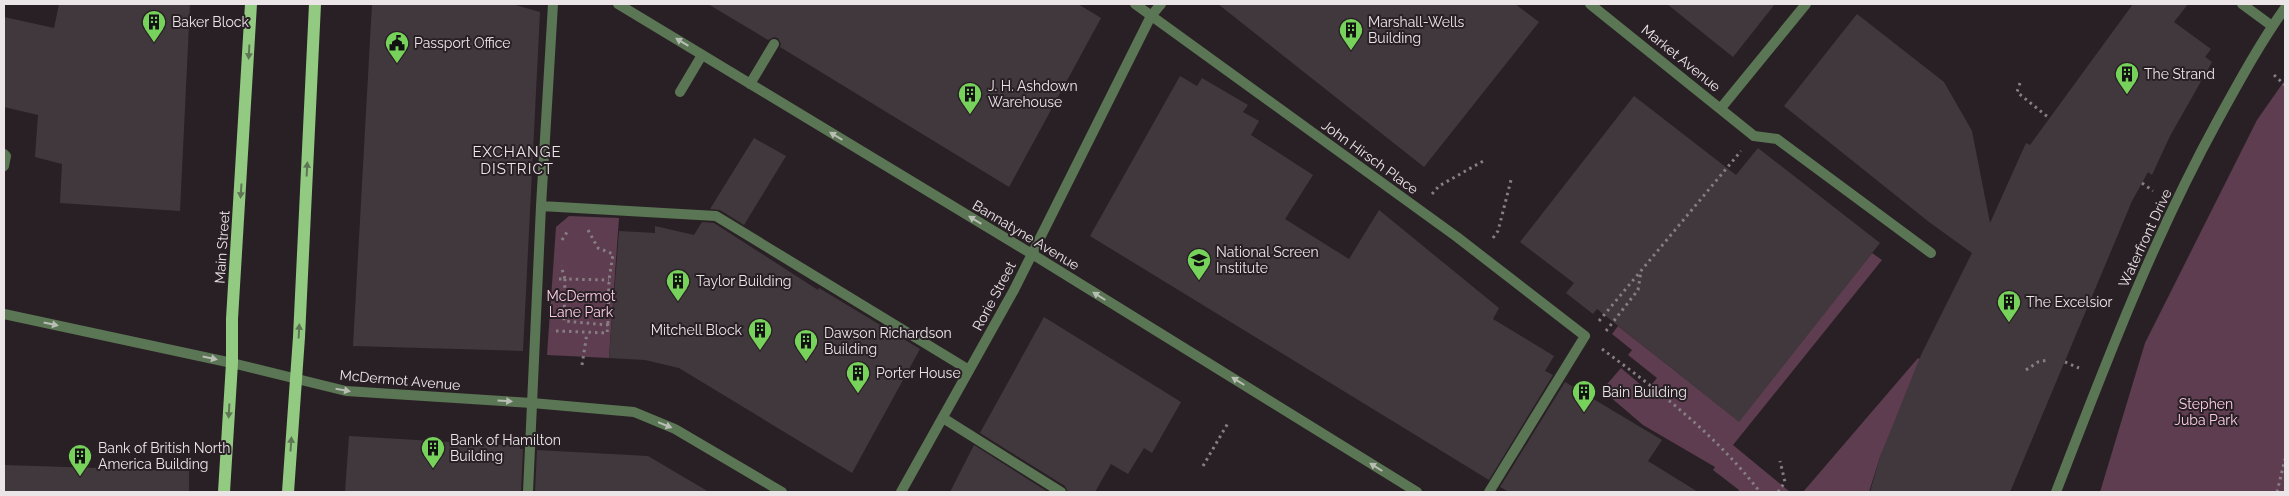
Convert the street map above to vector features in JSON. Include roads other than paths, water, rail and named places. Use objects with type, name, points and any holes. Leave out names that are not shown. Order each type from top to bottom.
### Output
[{"type":"main road","name":"Main Street","points":[[224,492],[232,363],[232,319],[251,4]]},
{"type":"main road","points":[[288,492],[296,380],[315,4]]},
{"type":"street","points":[[528,492],[541,206],[553,4]]},
{"type":"street","name":"Bannatyne Avenue","points":[[618,4],[1032,254],[1417,492]]},
{"type":"street","name":"John Hirsch Place","points":[[1135,4],[1419,209],[1585,336],[1489,492]]},
{"type":"street","name":"Rorie Street","points":[[900,492],[1014,290],[1151,16],[1162,4]]},
{"type":"street","name":"Market Avenue","points":[[1590,4],[1754,136],[1777,139],[1931,253]]},
{"type":"street","points":[[1721,108],[1806,4]]},
{"type":"street","points":[[2242,4],[2272,26]]},
{"type":"street","name":"Waterfront Drive","points":[[2056,492],[2133,296],[2171,211],[2205,143],[2251,60],[2285,8]]},
{"type":"street","points":[[750,84],[774,44]]},
{"type":"street","points":[[680,92],[702,55]]},
{"type":"street","points":[[4,154],[6,156],[4,166]]},
{"type":"street","points":[[541,206],[716,216],[969,370]]},
{"type":"street","name":"McDermot Avenue","points":[[4,314],[232,363],[346,391],[532,403],[634,412],[676,429],[782,492]]},
{"type":"street","points":[[943,418],[1061,492]]},
{"type":"place","name":"Baker Block","points":[[154,43]]},
{"type":"place","name":"Marshall-Wells Building","points":[[1351,51]]},
{"type":"place","name":"Passport Office","points":[[397,64]]},
{"type":"place","name":"The Strand","points":[[2127,95]]},
{"type":"place","name":"J. H. Ashdown Warehouse","points":[[970,115]]},
{"type":"place","name":"National Screen Institute","points":[[1199,281]]},
{"type":"place","name":"Taylor Building","points":[[678,302]]},
{"type":"place","name":"The Excelsior","points":[[2009,323]]},
{"type":"place","name":"Mitchell Block","points":[[760,351]]},
{"type":"place","name":"Dawson Richardson Building","points":[[806,362]]},
{"type":"place","name":"Porter House","points":[[858,394]]},
{"type":"place","name":"Bain Building","points":[[1584,413]]},
{"type":"place","name":"Bank of Hamilton Building","points":[[433,469]]},
{"type":"place","name":"Bank of British North America Building","points":[[80,477]]},
{"type":"district","name":"EXCHANGE DISTRICT","points":[[517,160]]},
{"type":"park label","name":"McDermot Lane Park","points":[[581,304]]},
{"type":"park label","name":"Stephen Juba Park","points":[[2206,412]]}]
